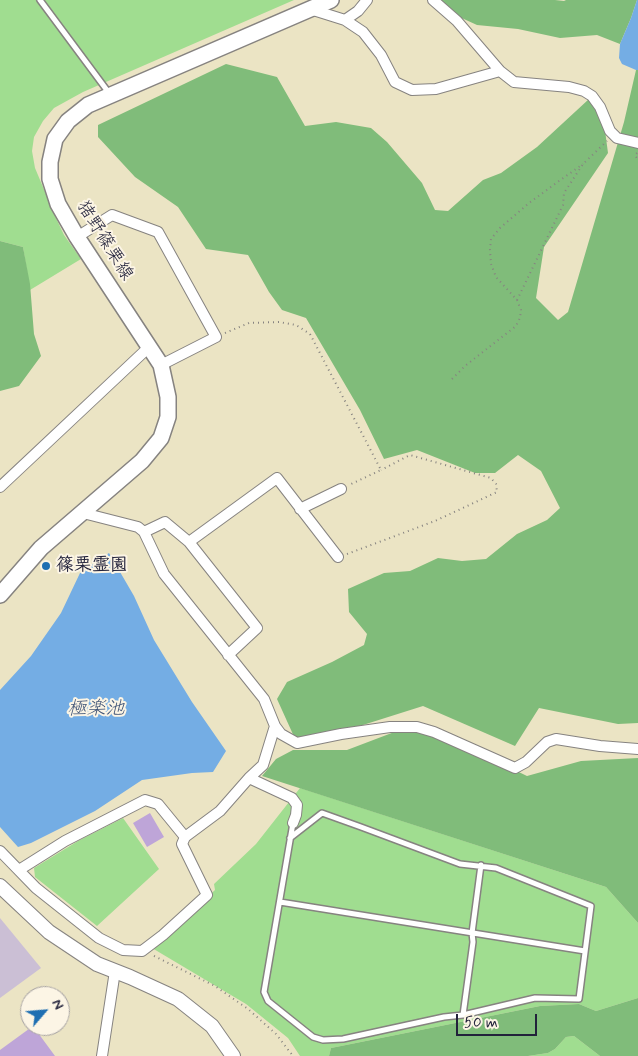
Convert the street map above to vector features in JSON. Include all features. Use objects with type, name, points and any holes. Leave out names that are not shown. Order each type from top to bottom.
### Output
[{"type":"main road","name":"猪野篠栗線","points":[[0,595],[40,548],[142,461],[161,438],[168,417],[168,397],[161,364],[77,237],[58,204],[50,179],[50,162],[56,139],[68,121],[88,105],[331,0]]},
{"type":"street","points":[[345,20],[358,11],[367,0]]},
{"type":"street","points":[[433,0],[457,21],[500,71],[514,82],[584,91],[592,96],[600,107],[610,131],[617,138],[638,143]]},
{"type":"street","points":[[310,9],[345,20],[363,32],[381,55],[396,82],[412,90],[436,89],[500,71]]},
{"type":"street","points":[[77,237],[112,215],[158,232],[216,337],[161,364]]},
{"type":"street","points":[[0,486],[149,347]]},
{"type":"street","points":[[189,542],[277,478],[338,557]]},
{"type":"street","points":[[300,508],[341,489]]},
{"type":"street","points":[[82,513],[138,527],[144,532],[164,574],[264,699],[275,726],[281,734],[297,743],[390,727],[417,727],[434,732],[515,768],[526,762],[547,742],[556,739],[600,746],[638,749]]},
{"type":"street","points":[[144,532],[165,522],[189,542],[257,628],[228,655]]},
{"type":"street","points":[[0,851],[36,888],[100,938],[123,950],[142,951],[163,935],[207,894],[182,844],[185,837],[220,811],[263,765],[275,726]]},
{"type":"street","points":[[249,778],[292,798],[297,805],[293,823]]},
{"type":"street","points":[[19,870],[65,841],[145,800],[158,804],[185,837]]},
{"type":"street","points":[[0,886],[49,932],[97,964],[178,999],[212,1026],[233,1056]]},
{"type":"street","points":[[102,1056],[115,971]]},
{"type":"lane","points":[[40,0],[110,95]]},
{"type":"lane","points":[[290,838],[322,813],[460,864],[496,868],[591,906],[579,999],[535,998],[463,1015],[444,1016],[343,1039],[323,1040],[313,1036],[268,1001],[264,992],[280,902],[290,838],[293,823]]},
{"type":"lane","points":[[463,1015],[481,865]]},
{"type":"lane","points":[[280,902],[585,951]]},
{"type":"path","points":[[452,379],[465,366],[516,326],[520,318],[517,300],[496,277],[490,250],[492,239],[500,228],[529,203],[583,164],[614,134]]},
{"type":"path","points":[[638,151],[635,155],[638,160]]},
{"type":"path","points":[[517,300],[563,205],[564,193],[583,164]]},
{"type":"path","points":[[216,337],[249,323],[264,322],[296,325],[310,334],[382,470]]},
{"type":"path","points":[[338,557],[434,521],[497,492],[496,484],[491,478],[410,456],[341,489]]},
{"type":"path","points":[[142,951],[215,986],[248,1009],[276,1034],[293,1056]]},
{"type":"shaded area","points":[[0,918],[41,968],[0,998]]},
{"type":"green space","points":[[0,0],[294,0],[83,92],[54,108],[43,121],[34,137],[32,151],[35,168],[64,235],[81,259],[30,290],[23,247],[0,241]]},
{"type":"green space","points":[[440,0],[637,0],[620,44],[597,35],[560,38],[518,29],[477,25],[455,15]]},
{"type":"green space","points":[[226,64],[277,77],[305,126],[336,122],[371,128],[387,142],[422,183],[435,210],[448,211],[483,180],[501,173],[537,147],[589,99],[604,123],[608,153],[544,247],[536,298],[558,320],[568,312],[624,122],[636,70],[638,70],[638,723],[618,724],[539,708],[515,746],[423,706],[306,743],[296,741],[277,699],[287,682],[364,645],[367,634],[349,612],[348,589],[384,573],[410,571],[438,558],[462,561],[486,559],[517,534],[547,520],[560,508],[541,471],[518,455],[495,473],[475,473],[417,450],[384,459],[360,410],[306,318],[282,310],[269,292],[248,255],[206,249],[178,207],[135,177],[98,137],[98,125]]},
{"type":"green space","points":[[0,241],[23,247],[30,284],[34,334],[41,356],[19,386],[0,391]]},
{"type":"green space","points":[[418,723],[527,776],[581,761],[638,758],[638,923],[606,887],[262,776],[276,759],[293,750],[347,750]]},
{"type":"green space","points":[[300,788],[606,887],[638,923],[638,998],[596,1011],[579,1004],[540,1006],[331,1048],[329,1056],[300,1056],[288,1038],[246,1004],[152,948],[215,890],[214,884],[256,844]]},
{"type":"green space","points":[[123,818],[159,869],[97,926],[35,877],[34,868],[78,841]]},
{"type":"green space","points":[[638,998],[638,1056],[600,1056],[574,1036],[566,1037],[555,1049],[548,1053],[528,1056],[329,1056],[331,1048],[540,1006],[579,1004],[596,1011]]},
{"type":"green space","points":[[574,1036],[600,1056],[528,1056],[548,1053],[555,1049],[566,1037]]},
{"type":"water","points":[[637,0],[638,70],[636,70],[622,64],[619,58],[620,44]]},
{"type":"water","name":"極楽池","points":[[109,553],[134,596],[154,640],[192,702],[226,751],[213,772],[142,780],[95,811],[31,843],[18,847],[0,827],[0,690],[31,656],[61,613],[80,573]]},
{"type":"building","points":[[150,813],[164,837],[147,847],[133,823]]},
{"type":"building","points":[[20,1035],[40,1036],[55,1056],[0,1056],[0,1050]]},
{"type":"place","name":"篠栗霊園","points":[[46,566]]}]
